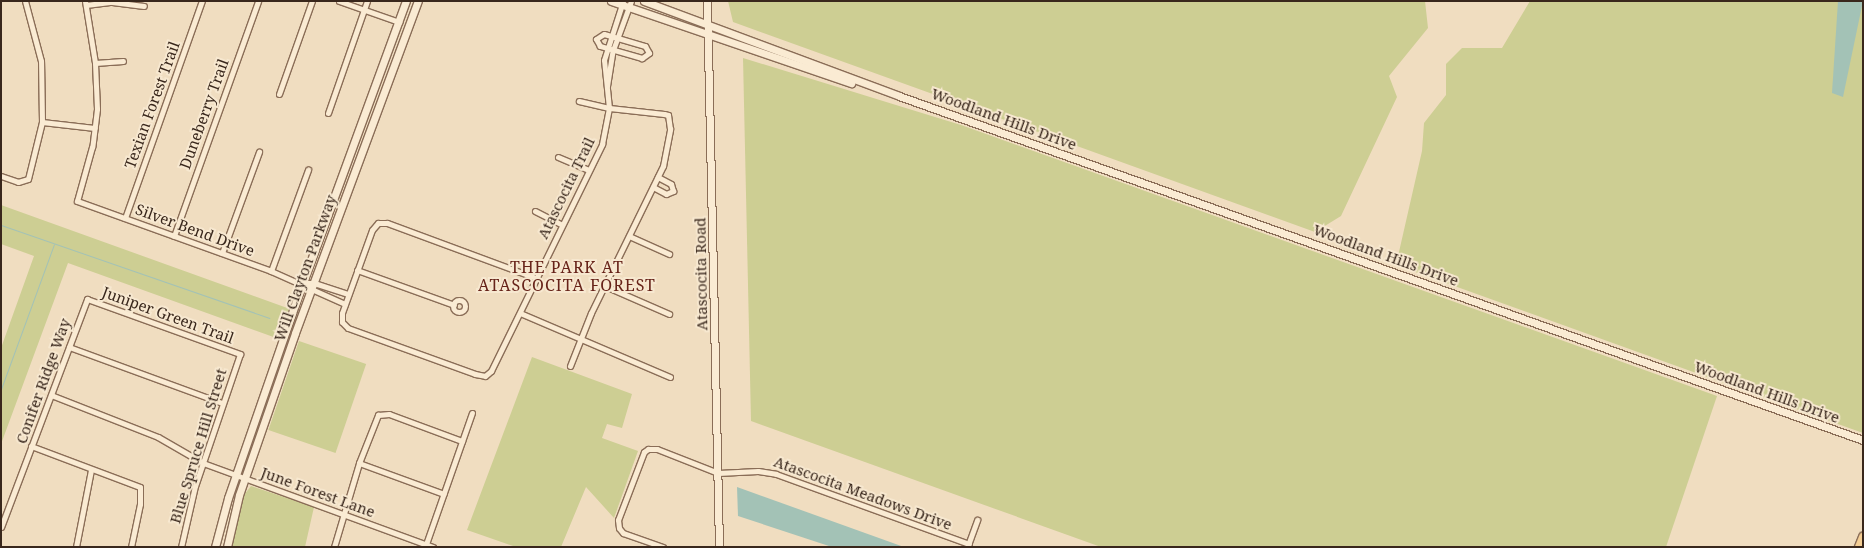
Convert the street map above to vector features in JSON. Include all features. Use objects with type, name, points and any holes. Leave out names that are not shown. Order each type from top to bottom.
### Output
[{"type":"main road","name":"Will Clayton Parkway","points":[[215,547],[236,476],[264,395],[406,1]]},
{"type":"main road","name":"Will Clayton Parkway","points":[[226,547],[273,398],[418,1]]},
{"type":"main road","name":"Woodland Hills Drive","points":[[611,1],[626,4],[708,36],[899,96]]},
{"type":"main road","name":"Woodland Hills Drive","points":[[644,1],[899,96],[1863,440]]},
{"type":"main road","name":"Atascocita Road","points":[[707,1],[719,547]]},
{"type":"main road","points":[[365,113],[375,116]]},
{"type":"main road","points":[[334,200],[343,203]]},
{"type":"main road","points":[[264,395],[273,398]]},
{"type":"main road","points":[[1859,547],[1863,537]]},
{"type":"street","points":[[1,176],[25,181],[30,175],[42,122],[41,61],[25,1]]},
{"type":"street","name":"Texian Forest Trail","points":[[124,218],[202,1]]},
{"type":"street","name":"Duneberry Trail","points":[[174,236],[258,1]]},
{"type":"street","points":[[279,94],[312,1]]},
{"type":"street","points":[[339,1],[398,22]]},
{"type":"street","points":[[328,113],[368,1]]},
{"type":"street","points":[[42,122],[94,128],[95,63],[86,3],[112,2],[144,6]]},
{"type":"street","name":"Atascocita Trail","points":[[345,304],[341,319],[345,325],[475,374],[485,376],[491,371],[604,138],[609,108],[606,94],[611,36],[626,4]]},
{"type":"street","name":"Atascocita Trail","points":[[610,49],[618,38],[626,4]]},
{"type":"street","points":[[599,35],[618,38],[645,46],[649,53],[642,58],[600,46],[596,39],[599,35]]},
{"type":"street","points":[[95,63],[124,61]]},
{"type":"street","points":[[570,366],[605,286],[658,176],[670,129],[668,115],[609,108],[579,101]]},
{"type":"street","name":"Silver Bend Drive","points":[[94,128],[77,201],[271,271],[303,284],[311,291],[345,304]]},
{"type":"street","points":[[222,253],[259,152]]},
{"type":"street","points":[[558,156],[588,170]]},
{"type":"street","points":[[271,271],[308,170]]},
{"type":"street","points":[[653,187],[666,194],[673,191],[671,184],[658,176]]},
{"type":"street","points":[[535,212],[562,224]]},
{"type":"street","points":[[345,304],[369,237],[378,223],[387,223],[536,278]]},
{"type":"street","points":[[629,236],[669,254]]},
{"type":"street","points":[[357,270],[454,305]]},
{"type":"street","name":"Silver Bend Drive","points":[[303,284],[314,283],[348,294]]},
{"type":"street","points":[[605,286],[669,314]]},
{"type":"street","name":"Conifer Ridge Way","points":[[1,528],[86,298]]},
{"type":"street","name":"Juniper Green Trail","points":[[86,298],[240,354]]},
{"type":"street","points":[[520,313],[670,377]]},
{"type":"street","points":[[69,347],[222,403]]},
{"type":"street","name":"Blue Spruce Hill Street","points":[[181,547],[203,463],[240,354]]},
{"type":"street","name":"June Forest Lane","points":[[50,395],[158,436],[203,463],[433,547]]},
{"type":"street","points":[[425,545],[472,413]]},
{"type":"street","points":[[334,547],[342,514],[359,463],[378,415],[389,414],[462,441]]},
{"type":"street","points":[[31,446],[140,487],[140,504],[131,547]]},
{"type":"street","points":[[663,547],[623,533],[619,528],[618,520],[644,452],[657,449],[718,473]]},
{"type":"street","points":[[359,463],[444,494]]},
{"type":"street","points":[[76,547],[91,470]]},
{"type":"street","name":"Atascocita Meadows Drive","points":[[718,473],[758,471],[776,474],[968,546]]},
{"type":"street","points":[[968,546],[978,520]]},
{"type":"green space","points":[[728,1],[1425,1],[1428,28],[1389,76],[1397,97],[1341,216],[1315,232],[733,22]]},
{"type":"green space","points":[[1530,1],[1863,1],[1863,433],[1396,265],[1422,151],[1424,123],[1446,95],[1446,64],[1462,48],[1502,48]]},
{"type":"green space","points":[[743,58],[961,125],[1717,396],[1666,547],[1101,547],[751,421]]},
{"type":"green space","points":[[1,205],[290,309],[279,339],[68,263],[1,444],[1,348],[34,256],[1,244]]},
{"type":"green space","points":[[299,341],[366,364],[336,453],[268,430]]},
{"type":"green space","points":[[532,357],[632,394],[622,428],[607,424],[602,438],[638,451],[614,518],[586,487],[561,547],[516,547],[467,530]]},
{"type":"green space","points":[[251,486],[314,507],[305,547],[232,547],[244,495]]},
{"type":"shaded area","points":[[1838,1],[1863,1],[1843,97],[1832,93]]},
{"type":"shaded area","points":[[737,487],[904,547],[832,547],[738,516]]},
{"type":"waterway","points":[[1,225],[269,318]]},
{"type":"waterway","points":[[1,389],[54,244]]},
{"type":"district","name":"THE PARK AT ATASCOCITA FOREST","points":[[567,276]]}]
